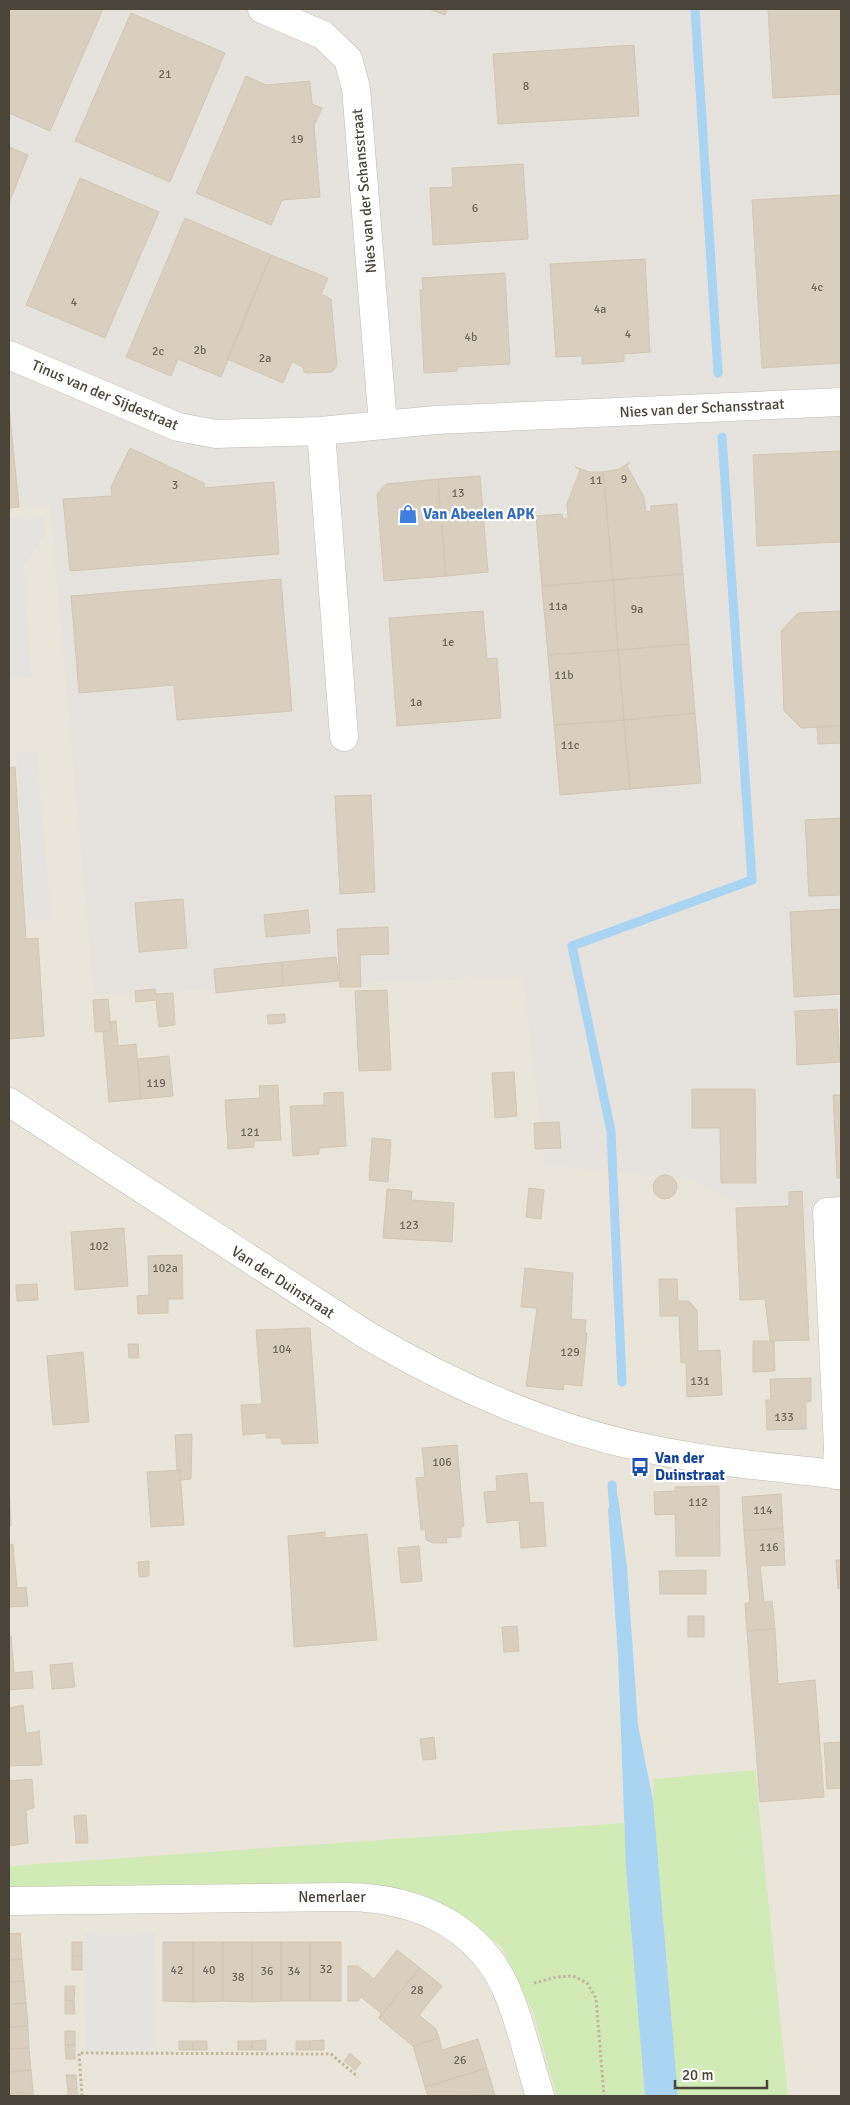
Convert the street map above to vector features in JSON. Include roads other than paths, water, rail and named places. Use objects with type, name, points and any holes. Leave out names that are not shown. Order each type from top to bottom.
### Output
[{"type":"street","name":"Nies van der Schansstraat","points":[[262,9],[323,34],[348,59],[356,88],[383,425]]},
{"type":"street","name":"Tinus van der Sijdestraat","points":[[9,355],[178,427],[216,434],[322,431]]},
{"type":"street","name":"Nies van der Schansstraat","points":[[322,431],[436,420],[841,402]]},
{"type":"street","points":[[322,431],[344,737]]},
{"type":"street","name":"Van der Duinstraat","points":[[9,1102],[316,1304],[417,1365],[471,1391],[506,1406],[573,1429],[644,1448],[703,1459],[838,1475]]},
{"type":"street","points":[[838,1475],[827,1212],[841,1211]]},
{"type":"street","name":"Nemerlaer","points":[[9,1901],[374,1897],[418,1907],[446,1921],[470,1940],[491,1962],[507,1991],[540,2096]]},
{"type":"water","points":[[618,1496],[627,1567],[638,1725],[653,1800],[678,2096],[645,2096],[626,1866],[618,1655],[608,1509]]},
{"type":"waterway","points":[[695,9],[718,373]]},
{"type":"waterway","points":[[622,1382],[611,1131],[572,946],[752,880],[722,437]]},
{"type":"waterway","points":[[612,1485],[614,1513]]},
{"type":"place","name":"Van Abeelen APK","points":[[408,514]]},
{"type":"place","name":"Van der Duinstraat","points":[[640,1467]]}]
